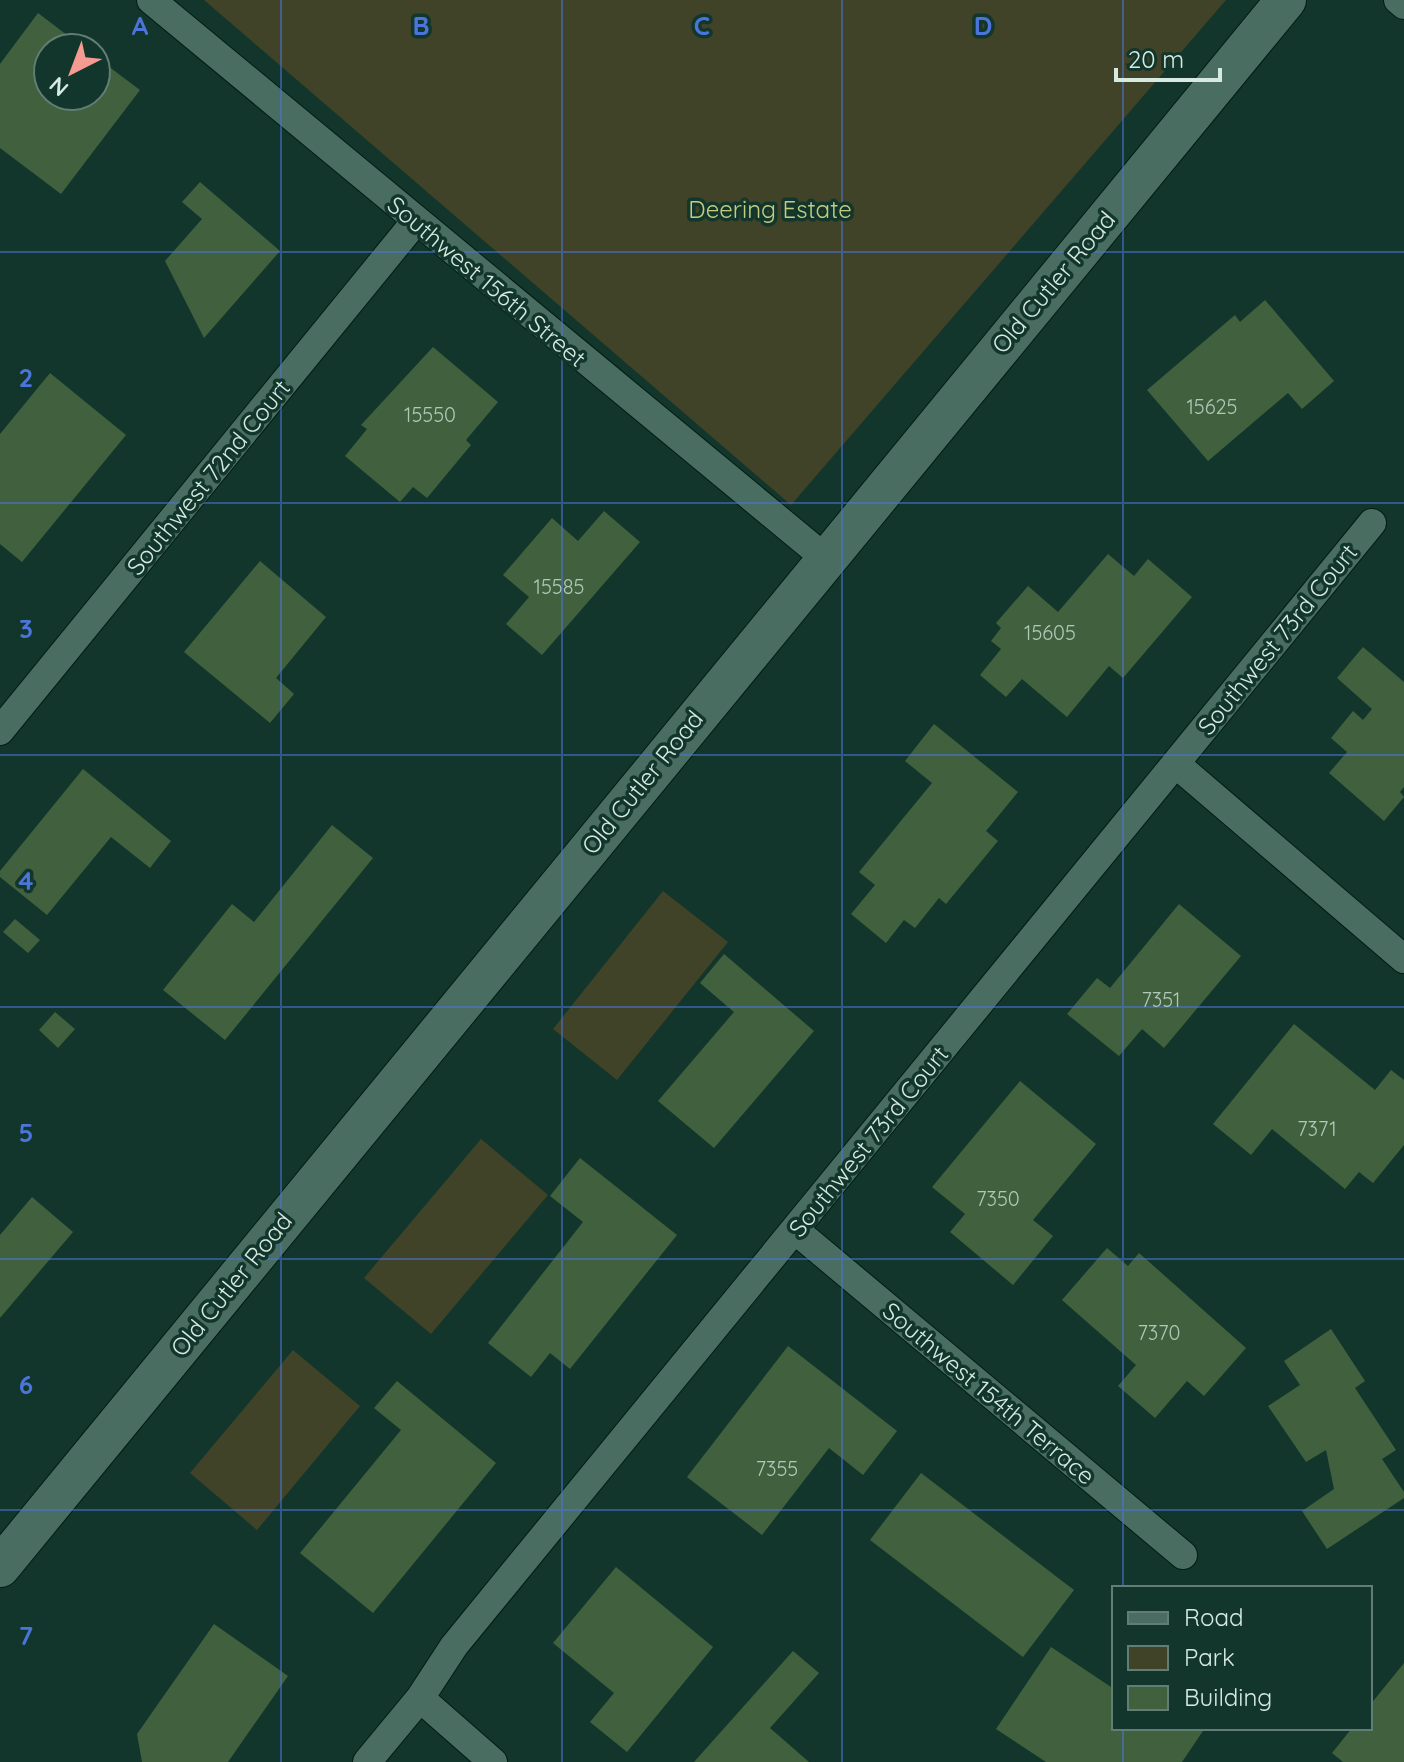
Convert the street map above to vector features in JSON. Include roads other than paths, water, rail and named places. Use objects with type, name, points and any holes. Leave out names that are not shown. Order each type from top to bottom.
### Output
[{"type":"main road","name":"Old Cutler Road","points":[[0,1567],[1286,0]]},
{"type":"street","name":"Southwest 156th Street","points":[[151,0],[415,222],[825,558]]},
{"type":"street","points":[[1398,0],[1404,5]]},
{"type":"street","name":"Southwest 72nd Court","points":[[0,731],[415,222]]},
{"type":"street","name":"Southwest 73rd Court","points":[[367,1762],[420,1698],[454,1646],[1372,523]]},
{"type":"street","points":[[1176,764],[1404,959]]},
{"type":"street","name":"Southwest 154th Terrace","points":[[795,1230],[1183,1555]]},
{"type":"street","points":[[420,1698],[493,1762]]},
{"type":"park label","name":"Deering Estate","points":[[770,209]]}]
